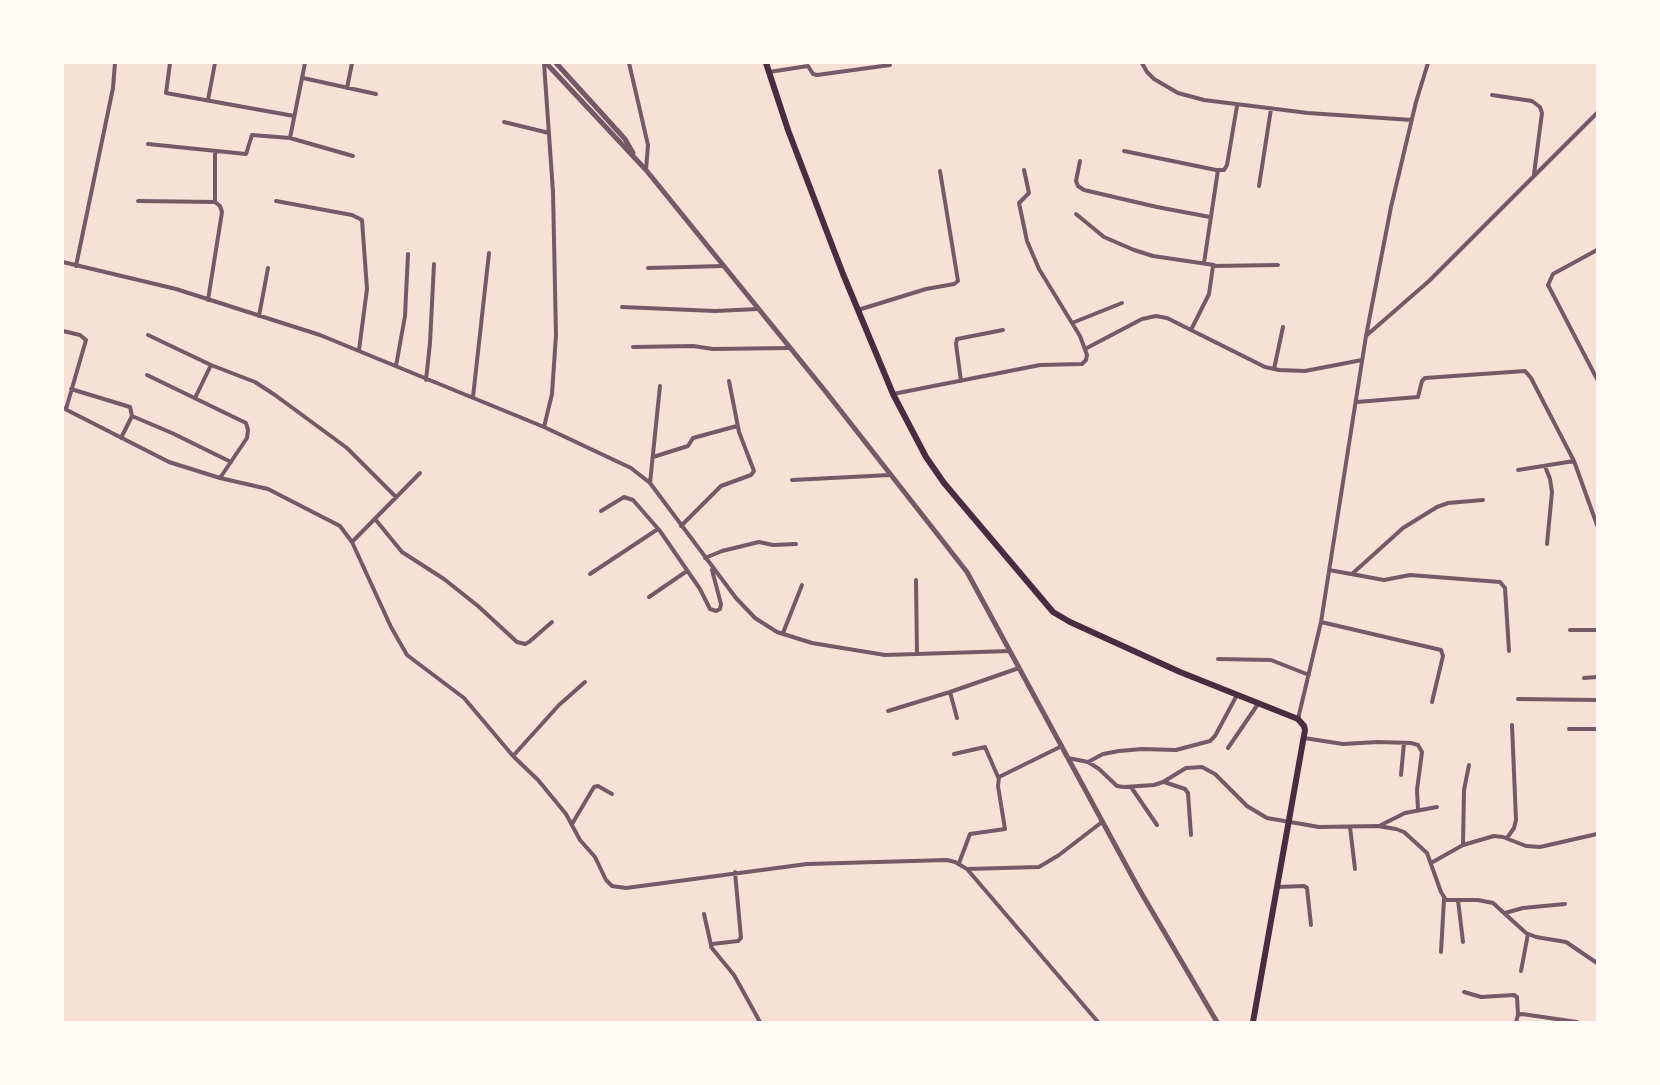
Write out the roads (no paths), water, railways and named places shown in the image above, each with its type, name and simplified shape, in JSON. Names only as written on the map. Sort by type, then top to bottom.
[{"type":"main road","points":[[766,63],[788,130],[858,310],[893,394],[934,470],[1053,612],[1132,651],[1298,719],[1304,726],[1253,1022]]},
{"type":"street","points":[[76,266],[113,88],[115,63]]},
{"type":"street","points":[[170,63],[166,93],[294,116]]},
{"type":"street","points":[[208,100],[215,63]]},
{"type":"street","points":[[290,138],[306,63]]},
{"type":"street","points":[[347,88],[352,63]]},
{"type":"street","points":[[544,427],[552,394],[556,335],[556,254],[545,63]]},
{"type":"street","points":[[545,63],[633,154]]},
{"type":"street","points":[[556,63],[625,138],[633,154],[759,309],[966,572],[1020,668],[1101,822],[1217,1022]]},
{"type":"street","points":[[629,63],[648,145],[646,170]]},
{"type":"street","points":[[1142,63],[1144,69],[1154,79],[1178,93],[1204,100],[1352,117],[1412,120]]},
{"type":"street","points":[[1298,719],[1321,622],[1366,336],[1391,207],[1428,63]]},
{"type":"street","points":[[770,72],[808,66],[813,74],[817,75],[890,65]]},
{"type":"street","points":[[303,78],[376,94]]},
{"type":"street","points":[[1492,95],[1532,101],[1540,106],[1542,113],[1534,176]]},
{"type":"street","points":[[1124,151],[1224,170],[1227,165],[1237,105]]},
{"type":"street","points":[[1259,186],[1271,109]]},
{"type":"street","points":[[1366,336],[1429,281],[1597,113]]},
{"type":"street","points":[[504,122],[549,133]]},
{"type":"street","points":[[148,144],[246,154],[252,135],[290,138],[353,156]]},
{"type":"street","points":[[215,151],[215,202]]},
{"type":"street","points":[[1080,161],[1076,181],[1078,186],[1084,190],[1210,217]]},
{"type":"street","points":[[893,394],[1040,365],[1082,364],[1087,358],[1072,323],[1039,269],[1027,241],[1019,203],[1029,191],[1024,170]]},
{"type":"street","points":[[1204,263],[1218,170]]},
{"type":"street","points":[[858,310],[958,281],[940,171]]},
{"type":"street","points":[[138,201],[215,202],[220,206],[222,212],[208,300]]},
{"type":"street","points":[[276,201],[352,215],[362,220],[367,289],[359,350]]},
{"type":"street","points":[[1076,214],[1090,227],[1115,243],[1153,255],[1214,265],[1278,266]]},
{"type":"street","points":[[1597,250],[1553,274],[1548,285],[1597,379]]},
{"type":"street","points":[[473,397],[489,253]]},
{"type":"street","points":[[396,366],[405,316],[408,254]]},
{"type":"street","points":[[63,262],[140,279],[359,350],[426,380],[544,427],[632,468],[650,483],[736,598],[755,618],[783,633],[812,643],[885,655],[1010,651]]},
{"type":"street","points":[[426,380],[434,264]]},
{"type":"street","points":[[1191,330],[1209,294],[1211,268],[1214,265]]},
{"type":"street","points":[[648,268],[724,266]]},
{"type":"street","points":[[259,316],[268,268]]},
{"type":"street","points":[[1072,323],[1122,303]]},
{"type":"street","points":[[622,307],[715,311],[759,309]]},
{"type":"street","points":[[1085,350],[1149,317],[1167,318],[1238,356],[1274,369],[1305,371],[1362,360]]},
{"type":"street","points":[[1274,369],[1283,327]]},
{"type":"street","points":[[961,381],[957,339],[1003,330]]},
{"type":"street","points":[[63,331],[80,335],[86,340],[64,408],[169,462],[220,478],[268,489],[333,521],[346,532],[391,627],[407,655],[464,698],[513,756],[538,780],[573,824],[583,844],[595,857],[606,880],[616,888],[807,864],[947,860],[958,863],[967,869],[1098,1022]]},
{"type":"street","points":[[148,335],[211,365],[255,382],[275,394],[347,448],[396,497]]},
{"type":"street","points":[[633,347],[790,348]]},
{"type":"street","points":[[195,398],[211,365]]},
{"type":"street","points":[[1357,402],[1417,398],[1422,380],[1425,378],[1525,371],[1531,378],[1574,461],[1597,525]]},
{"type":"street","points":[[147,375],[244,421],[248,426],[247,438],[220,478]]},
{"type":"street","points":[[681,526],[722,486],[753,473],[753,466],[738,426],[729,381]]},
{"type":"street","points":[[650,483],[660,386]]},
{"type":"street","points":[[71,388],[128,406],[132,416],[121,438]]},
{"type":"street","points":[[132,416],[231,462]]},
{"type":"street","points":[[653,457],[688,446],[693,438],[738,426]]},
{"type":"street","points":[[1518,470],[1574,461]]},
{"type":"street","points":[[1545,466],[1552,492],[1547,544]]},
{"type":"street","points":[[352,542],[420,473]]},
{"type":"street","points":[[792,480],[891,475]]},
{"type":"street","points":[[601,511],[624,497],[629,497],[658,529],[710,609],[716,611],[720,609],[721,604],[711,566]]},
{"type":"street","points":[[1352,574],[1403,528],[1437,507],[1448,503],[1483,500]]},
{"type":"street","points":[[375,519],[402,552],[444,579],[517,642],[525,644],[529,642],[552,622]]},
{"type":"street","points":[[590,574],[658,529]]},
{"type":"street","points":[[705,558],[722,551],[759,542],[776,545],[796,544]]},
{"type":"street","points":[[1329,570],[1384,580],[1410,575],[1500,582],[1505,588],[1509,651]]},
{"type":"street","points":[[649,597],[687,571]]},
{"type":"street","points":[[916,580],[917,654]]},
{"type":"street","points":[[783,633],[802,585]]},
{"type":"street","points":[[1321,622],[1441,650],[1443,656],[1432,702]]},
{"type":"street","points":[[1570,630],[1597,630]]},
{"type":"street","points":[[1218,659],[1271,660],[1309,675]]},
{"type":"street","points":[[888,711],[1020,668]]},
{"type":"street","points":[[1584,678],[1597,677]]},
{"type":"street","points":[[513,756],[559,705],[585,682]]},
{"type":"street","points":[[950,692],[957,718]]},
{"type":"street","points":[[1088,762],[1103,754],[1119,751],[1176,750],[1210,741],[1237,695]]},
{"type":"street","points":[[1518,699],[1597,700]]},
{"type":"street","points":[[1228,748],[1258,704]]},
{"type":"street","points":[[1507,838],[1516,820],[1512,725]]},
{"type":"street","points":[[1569,729],[1597,729]]},
{"type":"street","points":[[1303,738],[1343,744],[1404,743],[1418,746],[1422,752],[1417,790],[1418,810]]},
{"type":"street","points":[[1401,775],[1404,743]]},
{"type":"street","points":[[999,777],[1062,746]]},
{"type":"street","points":[[954,754],[985,747],[999,777],[998,786],[1005,829],[970,834],[958,863]]},
{"type":"street","points":[[1068,758],[1088,762],[1117,786],[1131,787],[1163,782],[1186,768],[1202,767],[1215,774],[1256,812],[1267,818],[1319,827],[1386,826],[1404,832],[1424,850],[1444,898],[1441,952]]},
{"type":"street","points":[[1462,845],[1464,790],[1469,765]]},
{"type":"street","points":[[1163,782],[1185,789],[1188,793],[1191,835]]},
{"type":"street","points":[[573,824],[594,787],[598,786],[612,794]]},
{"type":"street","points":[[1131,787],[1157,825]]},
{"type":"street","points":[[1378,826],[1405,813],[1437,807]]},
{"type":"street","points":[[967,869],[1039,867],[1059,855],[1101,822]]},
{"type":"street","points":[[1350,827],[1355,869]]},
{"type":"street","points":[[1431,863],[1462,845],[1494,836],[1507,838],[1526,846],[1540,847],[1597,834]]},
{"type":"street","points":[[711,945],[738,941],[741,938],[735,872]]},
{"type":"street","points":[[1276,887],[1304,886],[1307,888],[1311,925]]},
{"type":"street","points":[[1444,898],[1488,901],[1498,906],[1528,934],[1566,942],[1597,963]]},
{"type":"street","points":[[1458,900],[1463,942]]},
{"type":"street","points":[[1505,914],[1523,908],[1564,904]]},
{"type":"street","points":[[704,914],[712,949],[734,975],[760,1022]]},
{"type":"street","points":[[1521,971],[1528,934]]},
{"type":"street","points":[[1464,992],[1481,997],[1514,995],[1517,997],[1516,1022]]},
{"type":"street","points":[[1518,1015],[1577,1022]]}]
